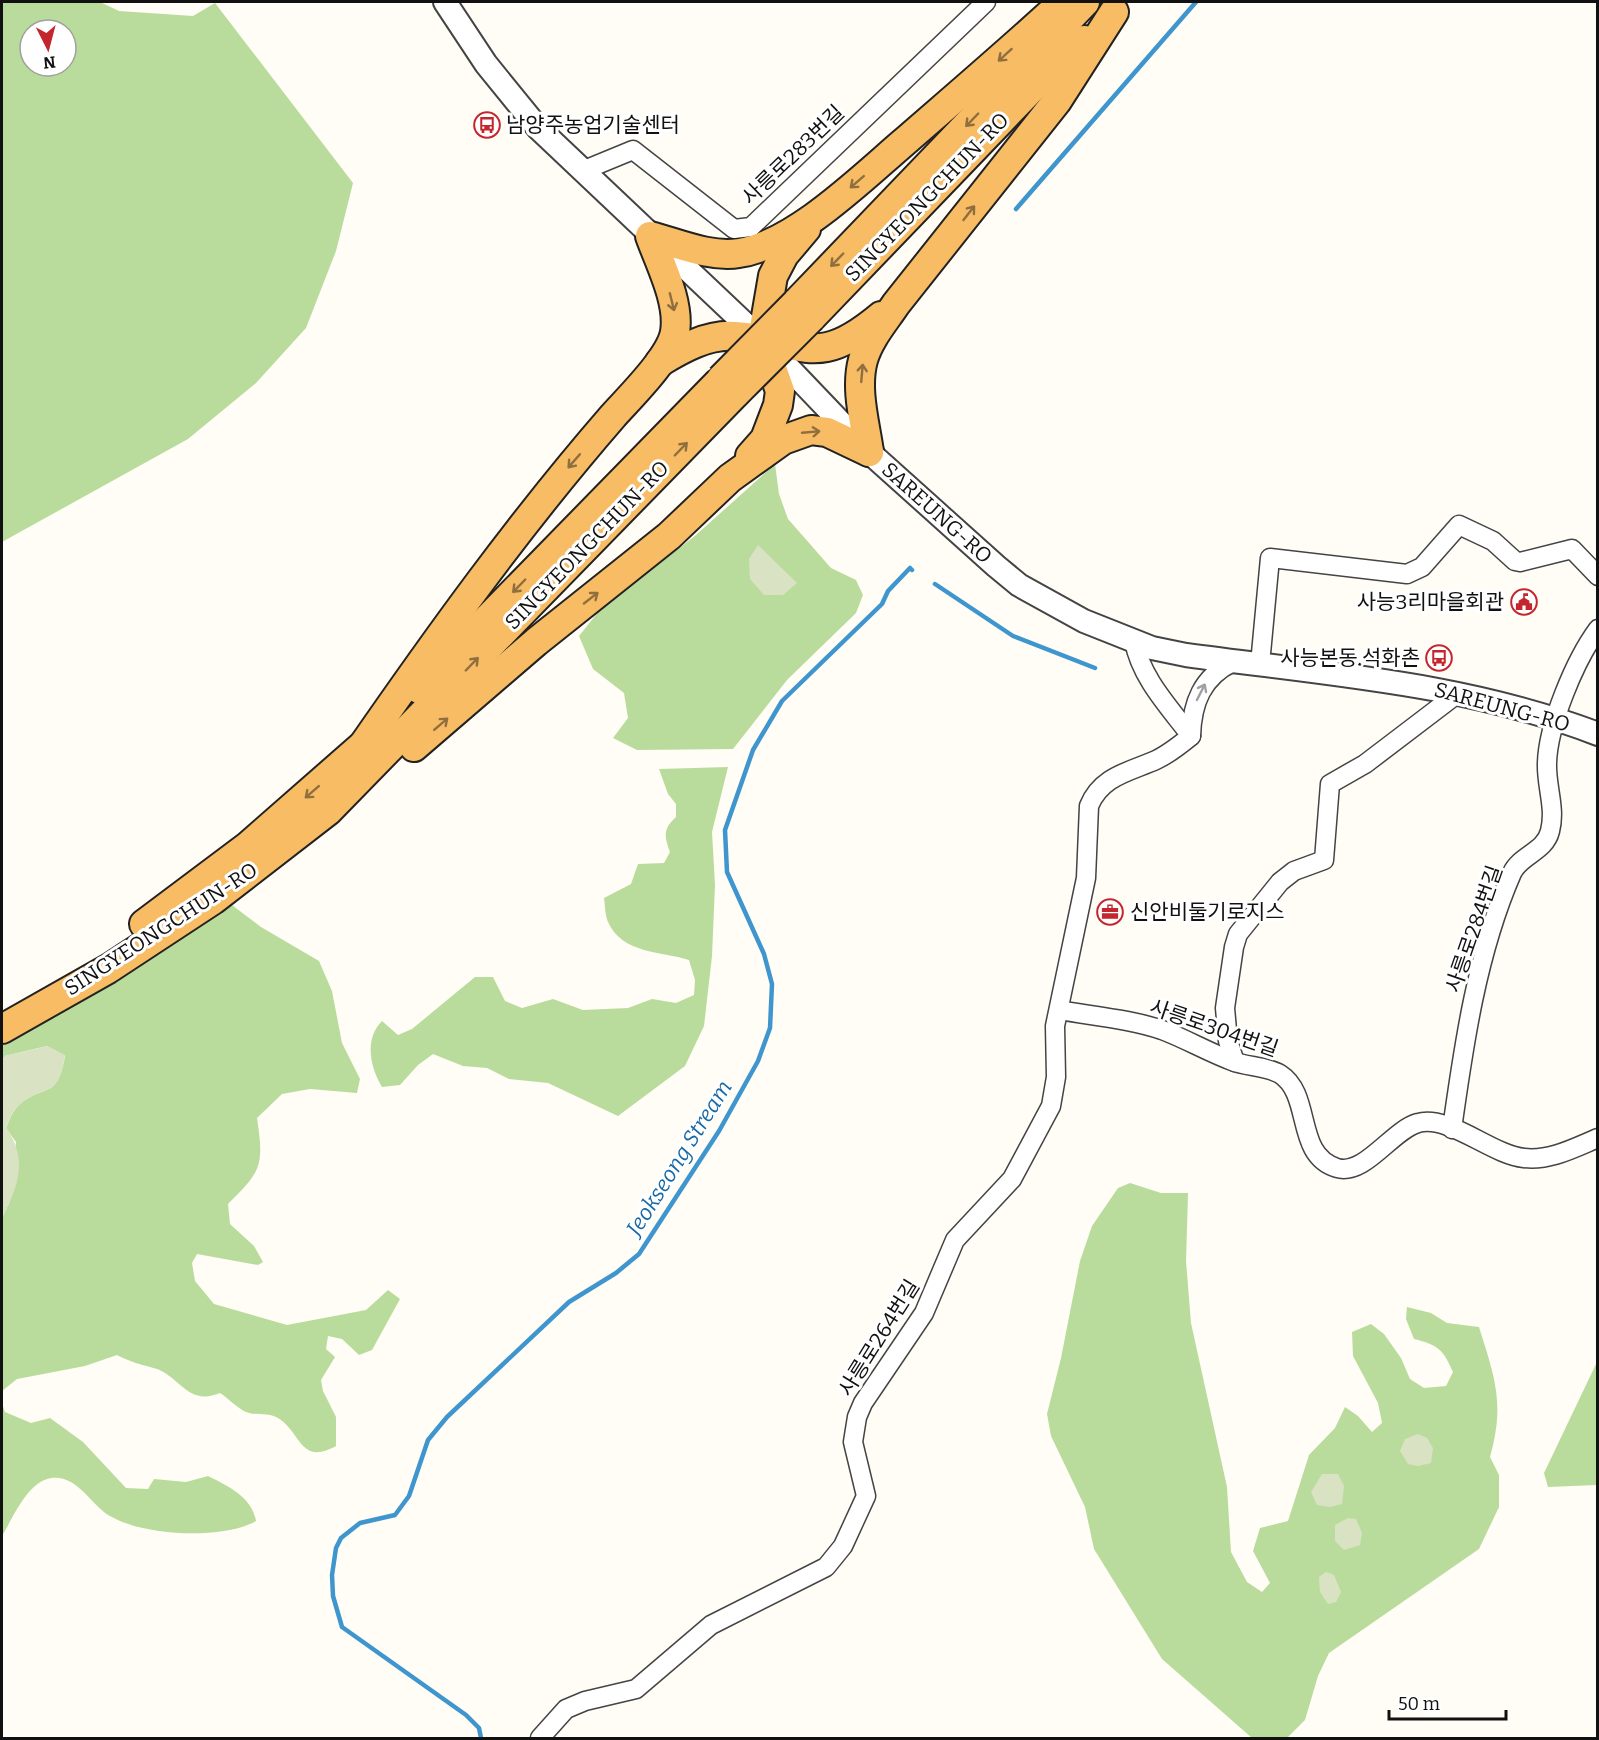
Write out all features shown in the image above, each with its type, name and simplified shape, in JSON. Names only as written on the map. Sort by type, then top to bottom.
[{"type":"highway","points":[[328,811],[415,746],[536,642],[669,536],[730,478],[765,439],[778,405],[780,390],[762,340],[773,276],[784,255],[818,216],[993,66],[1063,2]]},
{"type":"highway","name":"SINGYEONGCHUN-RO","points":[[804,310],[1085,2]]},
{"type":"highway","points":[[869,452],[862,400],[863,360],[872,339],[896,304],[1057,101],[1119,7]]},
{"type":"highway","name":"SINGYEONGCHUN-RO","points":[[2,1007],[142,925],[248,846],[357,754],[804,310],[1032,88],[1119,7]]},
{"type":"highway","points":[[650,236],[711,252],[737,254],[758,249],[818,216]]},
{"type":"highway","points":[[357,754],[453,615],[547,494],[660,362],[675,333],[674,309],[650,236]]},
{"type":"highway","points":[[660,362],[680,350],[707,339],[732,335],[810,350],[829,348],[850,339],[896,304]]},
{"type":"highway","name":"SINGYEONGCHUN-RO","points":[[2,1029],[108,969],[213,900],[328,811],[728,386]]},
{"type":"highway","points":[[730,478],[783,440],[811,430],[827,432],[869,452]]},
{"type":"street","name":"SAREUNG-RO","points":[[445,2],[461,29],[512,97],[582,171],[762,340],[869,452],[1019,585],[1084,621],[1134,641],[1186,655],[1396,681],[1456,694],[1598,734]]},
{"type":"street","name":"사릉로283번길","points":[[582,171],[633,150],[734,229],[750,227],[986,2]]},
{"type":"street","points":[[1260,664],[1270,558],[1407,574],[1422,567],[1459,525],[1493,541],[1515,561],[1520,562],[1572,549],[1598,576]]},
{"type":"street","points":[[1554,720],[1588,641],[1598,629]]},
{"type":"street","points":[[1134,641],[1145,673],[1191,736]]},
{"type":"street","points":[[1191,736],[1194,706],[1201,690],[1217,669],[1233,662]]},
{"type":"street","points":[[1235,1062],[1228,1041],[1225,1008],[1238,934],[1280,882],[1294,871],[1324,860],[1330,783],[1365,764],[1456,694]]},
{"type":"street","name":"사릉로284번길","points":[[1452,1129],[1466,1027],[1494,928],[1516,866],[1537,851],[1550,832],[1552,818],[1547,764],[1554,720]]},
{"type":"street","name":"사릉로264번길","points":[[540,1738],[566,1709],[585,1701],[636,1689],[648,1681],[696,1635],[734,1612],[818,1572],[826,1567],[843,1546],[866,1496],[853,1442],[857,1417],[863,1403],[924,1313],[955,1240],[1012,1179],[1034,1142],[1056,1092],[1055,1026],[1083,903],[1089,806],[1094,794],[1113,778],[1158,760],[1191,736]]},
{"type":"street","name":"사릉로304번길","points":[[1059,1010],[1160,1029],[1235,1062],[1281,1075],[1289,1083],[1317,1154],[1337,1168],[1348,1169],[1359,1165],[1406,1128],[1418,1123],[1436,1123],[1510,1155],[1524,1158],[1558,1154],[1598,1138]]},
{"type":"green space","points":[[2,2],[100,2],[119,11],[193,16],[215,3],[353,183],[336,251],[306,328],[256,383],[188,439],[2,542]]},
{"type":"green space","points":[[775,464],[779,494],[788,519],[831,568],[856,580],[863,595],[856,613],[787,680],[733,749],[637,750],[613,738],[628,718],[624,693],[593,669],[579,636],[599,611],[696,535]]},
{"type":"green space","points":[[758,545],[797,583],[783,595],[764,595],[750,579],[749,559]]},
{"type":"green space","points":[[728,767],[712,832],[715,885],[712,956],[704,1026],[685,1066],[618,1116],[548,1083],[509,1079],[487,1068],[463,1066],[433,1054],[418,1065],[400,1085],[382,1087],[374,1071],[371,1053],[376,1028],[382,1021],[398,1035],[412,1029],[475,977],[493,977],[505,1001],[522,1008],[553,999],[583,1010],[628,1008],[652,999],[676,1003],[694,995],[695,980],[689,960],[643,950],[623,940],[608,922],[604,898],[631,884],[638,864],[664,863],[670,852],[666,833],[676,817],[676,804],[668,794],[659,769]]},
{"type":"green space","points":[[232,905],[261,927],[319,961],[332,991],[342,1043],[360,1079],[357,1093],[310,1089],[282,1094],[257,1118],[260,1147],[258,1166],[248,1183],[228,1204],[230,1224],[254,1246],[263,1262],[258,1265],[197,1254],[192,1263],[195,1281],[214,1304],[287,1325],[366,1310],[388,1290],[400,1299],[372,1350],[359,1355],[342,1339],[328,1336],[326,1349],[335,1357],[321,1380],[323,1391],[336,1417],[336,1446],[324,1451],[308,1450],[278,1418],[246,1412],[220,1393],[200,1396],[192,1393],[165,1373],[117,1355],[85,1366],[17,1379],[2,1391],[2,1218],[10,1201],[16,1142],[6,1128],[17,1107],[34,1095],[47,1090],[58,1080],[65,1056],[47,1046],[5,1056],[2,1061],[2,1042],[119,976]]},
{"type":"green space","points":[[47,1046],[65,1055],[62,1070],[53,1086],[34,1095],[15,1109],[6,1127],[17,1150],[19,1172],[13,1194],[2,1218],[2,1061],[5,1056]]},
{"type":"green space","points":[[1130,1183],[1161,1193],[1188,1193],[1186,1261],[1191,1323],[1227,1487],[1231,1552],[1247,1582],[1262,1592],[1270,1583],[1253,1551],[1260,1528],[1288,1521],[1309,1455],[1335,1428],[1345,1407],[1358,1416],[1372,1432],[1382,1423],[1378,1403],[1353,1356],[1352,1332],[1371,1324],[1384,1334],[1401,1358],[1410,1379],[1424,1388],[1446,1386],[1453,1372],[1439,1349],[1429,1343],[1414,1339],[1406,1319],[1407,1307],[1431,1313],[1447,1323],[1479,1327],[1490,1361],[1496,1391],[1497,1422],[1490,1457],[1499,1475],[1499,1507],[1479,1549],[1329,1653],[1318,1676],[1305,1720],[1287,1738],[1252,1738],[1162,1659],[1094,1549],[1085,1507],[1051,1436],[1047,1414],[1061,1358],[1080,1261],[1092,1226],[1118,1188]]},
{"type":"green space","points":[[1597,1362],[1597,1485],[1548,1487],[1544,1473]]},
{"type":"green space","points":[[2,1403],[5,1412],[31,1423],[50,1418],[83,1442],[126,1488],[148,1489],[154,1479],[186,1482],[208,1476],[238,1493],[250,1505],[256,1521],[242,1527],[204,1533],[142,1528],[110,1516],[69,1481],[51,1478],[42,1481],[28,1493],[2,1536]]},
{"type":"green space","points":[[1418,1434],[1427,1438],[1433,1448],[1431,1463],[1418,1466],[1408,1464],[1400,1451],[1405,1439]]},
{"type":"green space","points":[[1322,1474],[1338,1474],[1344,1486],[1342,1504],[1330,1507],[1317,1505],[1311,1492]]},
{"type":"green space","points":[[1348,1518],[1356,1519],[1362,1533],[1360,1545],[1344,1550],[1335,1541],[1335,1525]]},
{"type":"green space","points":[[1326,1572],[1334,1575],[1341,1592],[1336,1602],[1328,1604],[1320,1592],[1319,1577]]},
{"type":"waterway","points":[[1016,209],[1196,2]]},
{"type":"waterway","name":"Jeokseong Stream","points":[[481,1738],[479,1728],[466,1715],[342,1627],[333,1596],[332,1575],[336,1548],[341,1538],[360,1523],[395,1515],[409,1496],[428,1440],[447,1417],[569,1302],[616,1273],[639,1254],[719,1131],[758,1061],[770,1028],[772,984],[764,954],[727,872],[725,830],[753,750],[782,701],[882,604],[888,591],[910,568],[912,570]]},
{"type":"waterway","name":"Jeokseong Stream","points":[[935,584],[1013,636],[1095,668]]},
{"type":"place","name":"남양주농업기술센터","points":[[487,125]]},
{"type":"place","name":"사능3리마을회관","points":[[1524,602]]},
{"type":"place","name":"사능본동.석화촌","points":[[1439,658]]},
{"type":"place","name":"신안비둘기로지스","points":[[1110,912]]}]
